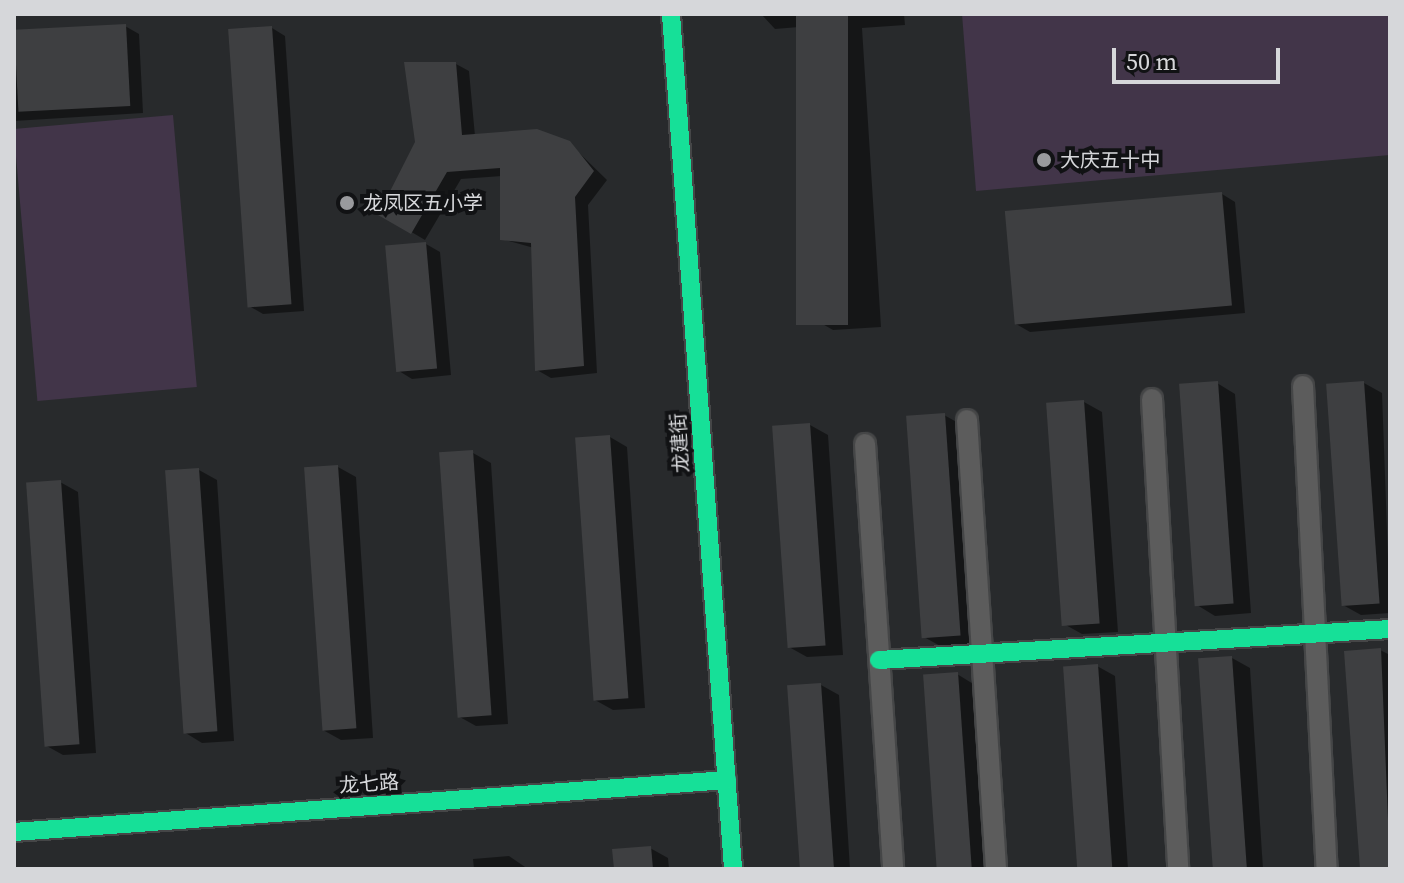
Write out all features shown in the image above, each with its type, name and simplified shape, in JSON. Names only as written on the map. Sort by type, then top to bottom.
[{"type":"street","name":"龙建街","points":[[671,14],[733,869]]},
{"type":"street","points":[[1303,386],[1319,634],[1327,869]]},
{"type":"street","points":[[1152,399],[1178,869]]},
{"type":"street","points":[[967,420],[996,869]]},
{"type":"street","points":[[865,444],[893,869]]},
{"type":"street","points":[[879,660],[1390,629]]},
{"type":"street","name":"龙七路","points":[[14,832],[727,780]]},
{"type":"shaded area","points":[[962,14],[1390,14],[1390,155],[976,191]]},
{"type":"shaded area","points":[[173,115],[197,387],[37,401],[14,129]]},
{"type":"building","points":[[796,14],[848,14],[848,325],[796,325]]},
{"type":"building","points":[[126,24],[130,106],[18,112],[14,30]]},
{"type":"building","points":[[272,26],[291,304],[248,307],[228,29]]},
{"type":"building","points":[[404,62],[456,62],[462,135],[537,129],[570,141],[594,171],[575,197],[584,366],[535,371],[531,243],[500,240],[500,168],[447,172],[411,234],[378,215],[415,142]]},
{"type":"building","points":[[1222,192],[1232,306],[1015,325],[1005,211]]},
{"type":"building","points":[[426,242],[437,369],[396,372],[385,246]]},
{"type":"building","points":[[1218,381],[1234,603],[1195,606],[1179,384]]},
{"type":"building","points":[[1364,381],[1380,603],[1342,606],[1326,384]]},
{"type":"building","points":[[1084,400],[1100,623],[1062,626],[1046,403]]},
{"type":"building","points":[[945,413],[961,635],[922,638],[906,416]]},
{"type":"building","points":[[810,423],[826,645],[788,648],[772,426]]},
{"type":"building","points":[[610,435],[628,698],[594,701],[575,437]]},
{"type":"building","points":[[473,450],[492,715],[458,718],[439,452]]},
{"type":"building","points":[[338,465],[356,728],[322,731],[304,467]]},
{"type":"building","points":[[199,468],[217,731],[183,734],[165,470]]},
{"type":"building","points":[[61,480],[79,744],[45,747],[26,482]]},
{"type":"building","points":[[1381,648],[1390,869],[1360,869],[1344,651]]},
{"type":"building","points":[[1232,656],[1247,868],[1213,869],[1198,658]]},
{"type":"building","points":[[1098,664],[1112,869],[1077,869],[1063,666]]},
{"type":"building","points":[[958,672],[972,869],[937,869],[923,674]]},
{"type":"building","points":[[821,683],[834,869],[800,869],[787,685]]},
{"type":"building","points":[[651,846],[653,869],[614,869],[612,849]]},
{"type":"traffic: fast","points":[[671,14],[733,869]]},
{"type":"traffic: fast","points":[[879,660],[1390,629]]},
{"type":"traffic: fast","points":[[14,832],[727,780]]},
{"type":"place","name":"大庆五十中","points":[[1044,160]]},
{"type":"place","name":"龙凤区五小学","points":[[347,203]]}]
